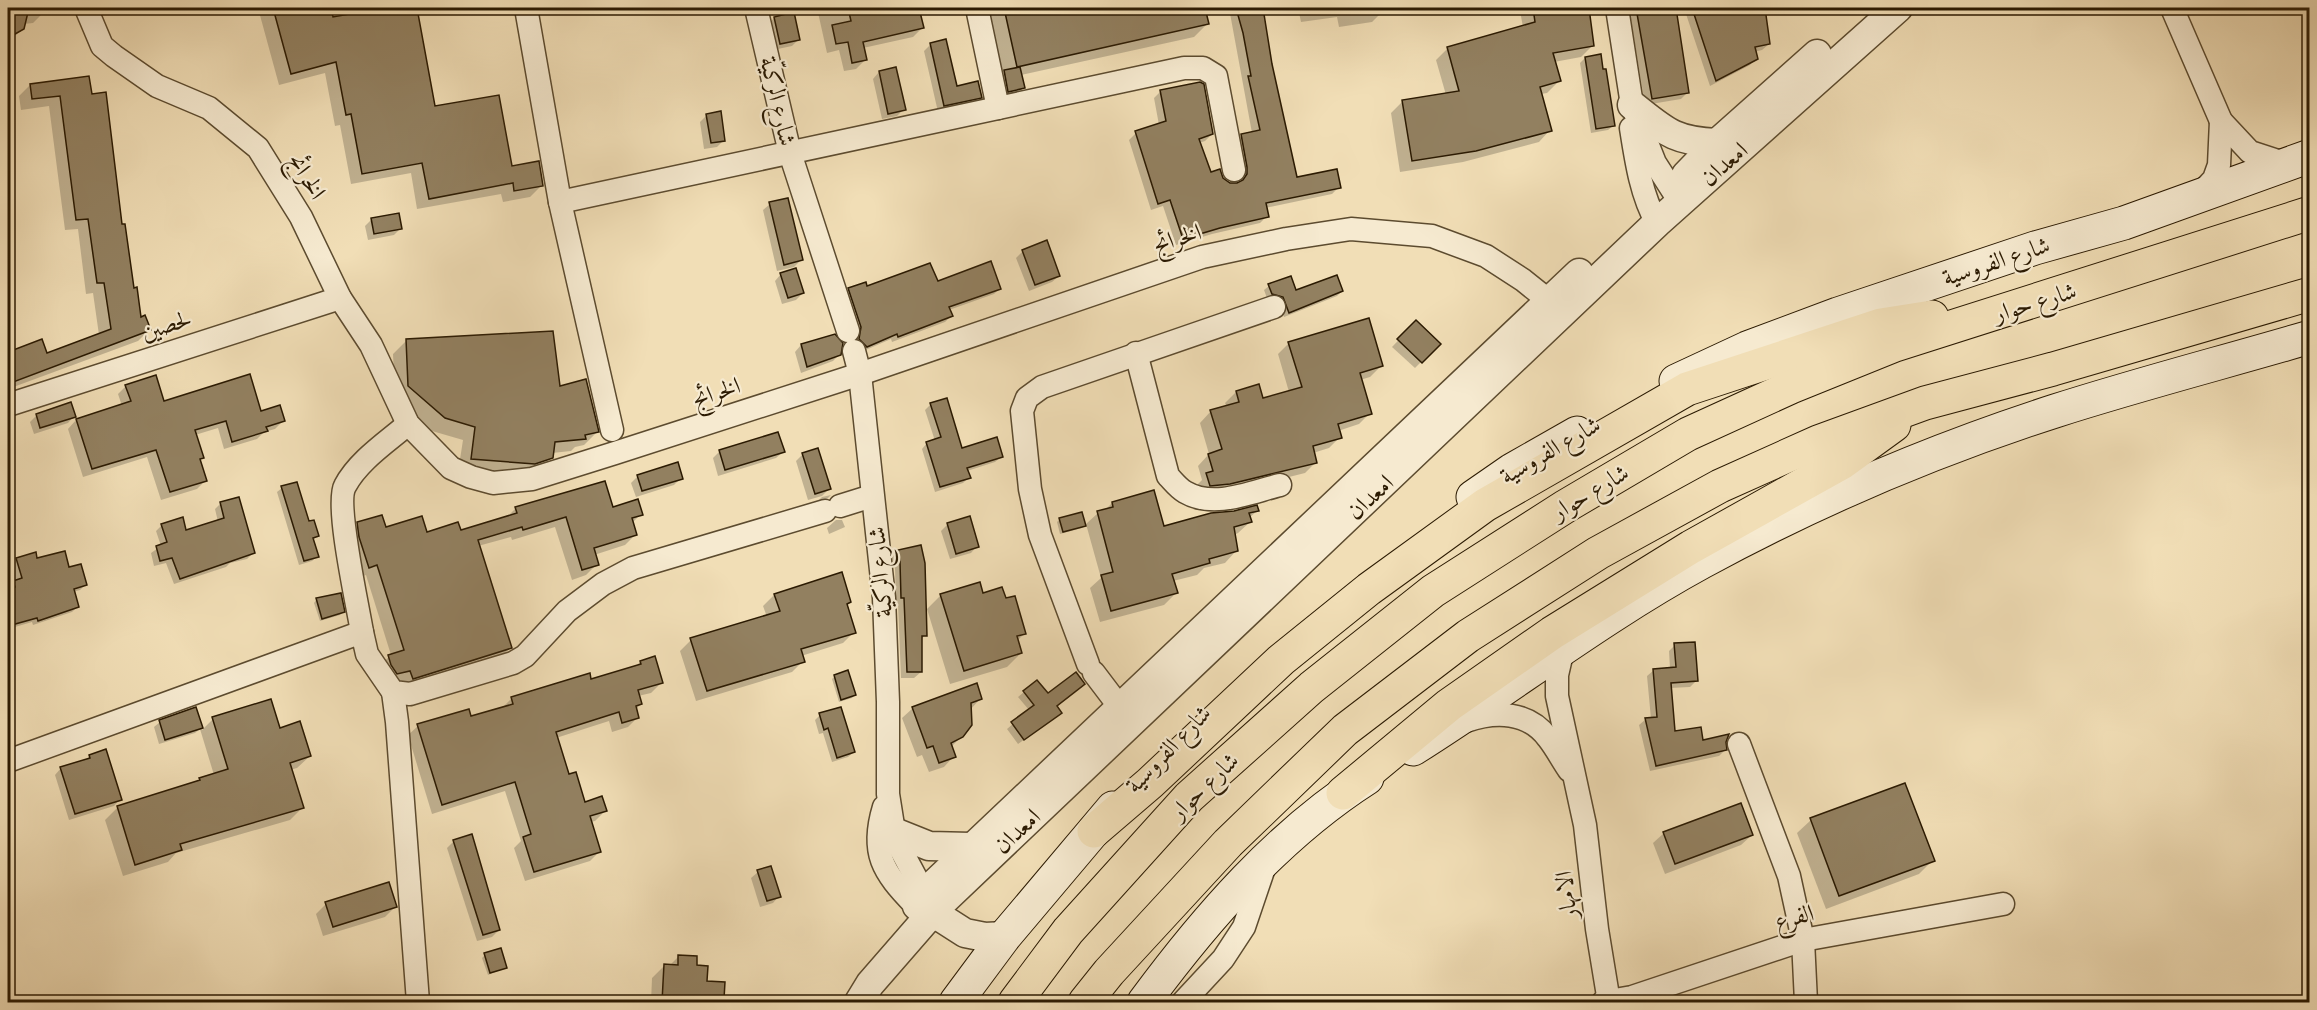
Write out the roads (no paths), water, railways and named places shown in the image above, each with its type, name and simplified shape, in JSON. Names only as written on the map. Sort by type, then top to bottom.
[{"type":"highway","name":"شارع حوار","points":[[1015,1002],[1068,931],[1189,797],[1312,687],[1433,591],[1566,506],[1688,434],[1791,387],[1895,345],[2043,300],[2310,213]]},
{"type":"highway","points":[[1086,1002],[1109,972],[1228,843],[1345,730],[1468,636],[1598,553],[1720,486],[1818,442],[1925,403],[2053,369],[2310,294]]},
{"type":"highway","points":[[1094,831],[1159,775],[1281,660],[1369,589],[1485,505],[1687,389],[1881,325],[2043,300]]},
{"type":"highway","points":[[1343,793],[1449,705],[1552,633],[1690,547],[1843,462],[1925,403]]},
{"type":"main road","name":"شارع الفروسية","points":[[956,1002],[1005,936],[1142,773],[1196,718],[1282,639],[1355,582],[1512,470],[1617,411],[1685,376],[1747,348],[1934,281],[2124,222],[2298,160]]},
{"type":"main road","points":[[1144,1002],[1179,955],[1242,882],[1343,793],[1445,729],[1640,597],[1704,561],[1801,512],[1930,455],[2055,411],[2310,337]]},
{"type":"street","name":"الخرائج","points":[[86,8],[102,46],[114,56],[157,86],[209,108],[258,148],[301,217],[340,297],[371,345],[408,424],[451,468],[493,483],[532,479],[860,374],[1202,257],[1286,239],[1351,229],[1432,236],[1486,256],[1555,307]]},
{"type":"street","points":[[526,8],[560,202],[612,430]]},
{"type":"street","name":"شارع الركيّة","points":[[756,8],[790,153],[860,374],[884,598],[888,702],[888,794],[894,832],[929,907]]},
{"type":"street","points":[[977,8],[998,108]]},
{"type":"street","points":[[1617,8],[1632,105],[1633,142],[1654,217]]},
{"type":"street","name":"امعدان","points":[[1676,196],[1717,143],[1871,8]]},
{"type":"street","name":"امعدان","points":[[859,1002],[970,847],[1119,706],[1676,196],[1898,8]]},
{"type":"street","points":[[2172,8],[2221,121],[2250,152],[2298,160]]},
{"type":"street","points":[[560,202],[1184,68],[1203,68],[1216,76],[1234,170]]},
{"type":"street","points":[[1632,105],[1674,137],[1695,142],[1717,143]]},
{"type":"street","points":[[1632,105],[1655,163],[1676,196]]},
{"type":"street","points":[[2198,196],[2214,179],[2218,165],[2221,121]]},
{"type":"street","name":"لحصين","points":[[8,405],[340,297]]},
{"type":"street","points":[[1119,706],[1091,668],[1040,535],[1030,489],[1022,411],[1027,398],[1042,387],[1274,307]]},
{"type":"street","name":"امعدان","points":[[840,1002],[859,974],[1555,307]]},
{"type":"street","points":[[1136,353],[1168,476],[1177,485],[1185,492],[1218,500],[1280,484]]},
{"type":"street","points":[[408,424],[364,462],[344,487],[343,513],[367,654],[393,692],[418,1002]]},
{"type":"street","points":[[393,692],[410,694],[513,663],[525,656],[567,611],[603,584],[633,568],[872,496]]},
{"type":"street","points":[[8,761],[362,632]]},
{"type":"street","name":"الامهار","points":[[1563,650],[1557,675],[1557,696],[1585,825],[1607,1002]]},
{"type":"street","name":"الامهار","points":[[1445,729],[1487,716],[1508,715],[1526,719],[1548,737],[1576,781]]},
{"type":"street","points":[[1739,744],[1790,876],[1803,940],[1806,1002]]},
{"type":"street","name":"شارع الركيّة","points":[[888,794],[880,818],[879,851],[885,871],[965,933],[985,937],[1005,936]]},
{"type":"street","points":[[894,832],[929,846],[970,847]]},
{"type":"street","points":[[1183,1002],[1223,959],[1244,927],[1266,860]]},
{"type":"street","name":"الفرع","points":[[1607,1002],[1632,997],[1803,940],[2003,904]]},
{"type":"street","points":[[965,933],[976,973]]}]
